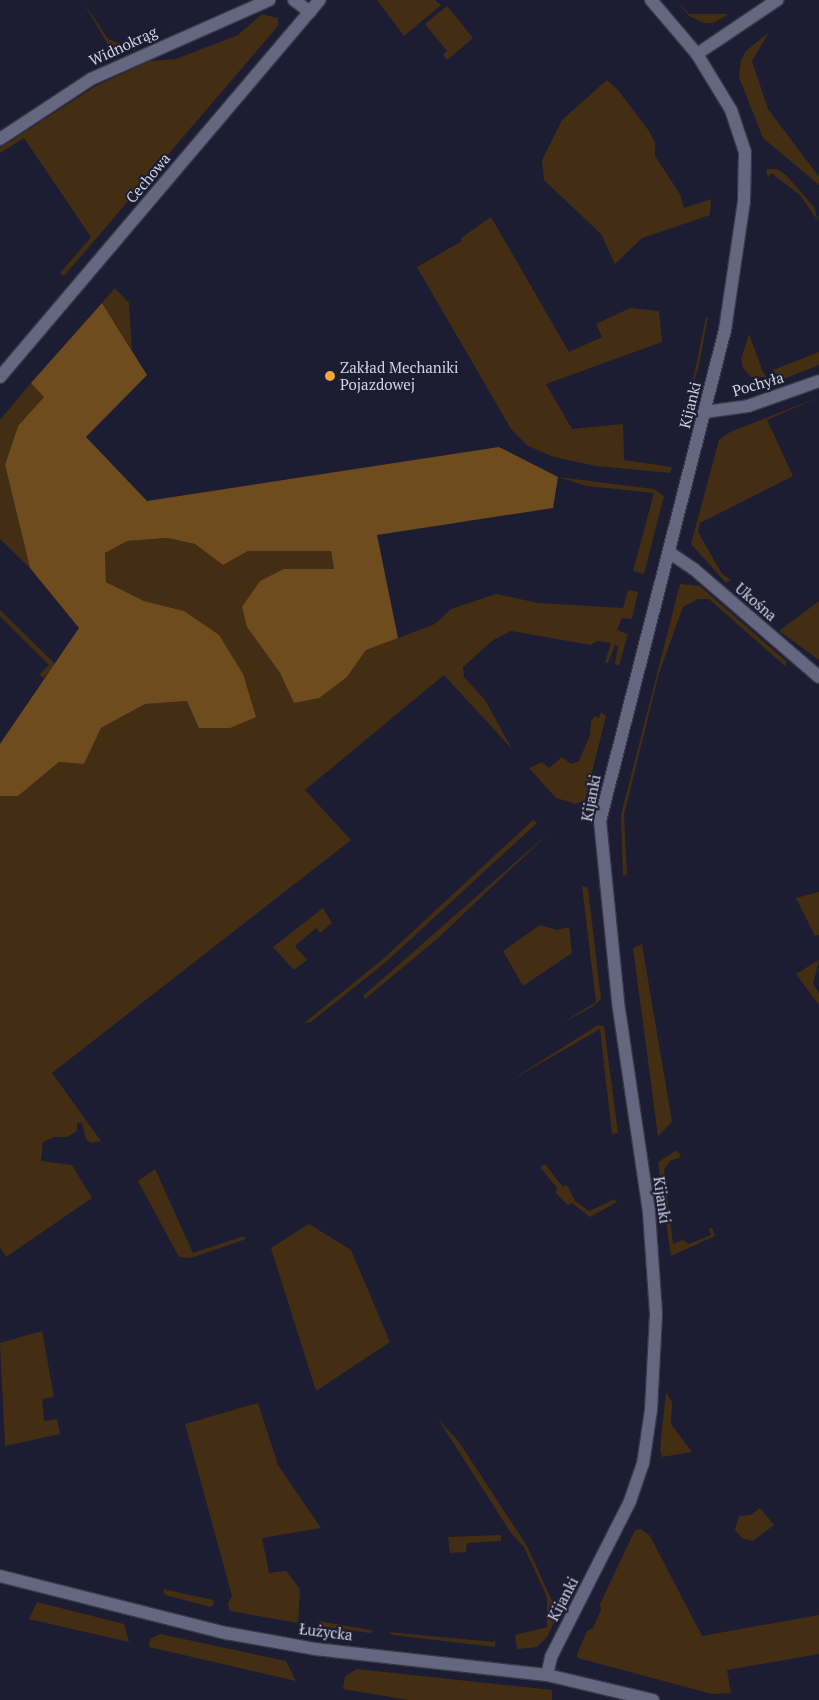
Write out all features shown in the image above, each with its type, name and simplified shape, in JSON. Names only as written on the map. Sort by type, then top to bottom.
[{"type":"street","name":"Widnokrąg","points":[[0,139],[91,79],[269,0]]},
{"type":"street","points":[[294,0],[310,12]]},
{"type":"street","name":"Cechowa","points":[[0,377],[320,0]]},
{"type":"street","name":"Kijanki","points":[[547,1675],[552,1657],[630,1501],[643,1464],[651,1410],[656,1313],[648,1212],[618,1001],[600,820],[670,553],[725,330],[744,201],[745,152],[731,110],[697,54],[651,0]]},
{"type":"street","points":[[697,54],[777,0]]},
{"type":"street","name":"Pochyła","points":[[705,412],[748,406],[819,381]]},
{"type":"street","name":"Ukośna","points":[[670,553],[695,570],[819,677]]},
{"type":"street","name":"Łużycka","points":[[0,1576],[226,1633],[315,1649],[547,1675],[618,1695],[653,1700]]},
{"type":"shaded area","points":[[82,0],[108,39],[132,48],[207,14],[124,52],[107,43]]},
{"type":"shaded area","points":[[377,0],[435,0],[441,5],[404,36]]},
{"type":"shaded area","points":[[676,0],[689,14],[729,14],[713,23],[704,23],[689,16]]},
{"type":"shaded area","points":[[447,6],[473,38],[447,60],[443,55],[447,51],[425,24]]},
{"type":"shaded area","points":[[262,14],[278,18],[278,26],[64,276],[60,273],[91,237],[24,138],[0,153],[0,148],[96,86],[150,61],[176,59],[238,35]]},
{"type":"shaded area","points":[[769,32],[752,61],[768,109],[819,177],[819,185],[763,138],[739,77],[741,60],[746,51]]},
{"type":"shaded area","points":[[607,80],[618,90],[649,131],[655,143],[655,156],[680,194],[684,208],[711,199],[710,215],[642,238],[615,264],[601,234],[544,180],[542,160],[562,120]]},
{"type":"shaded area","points":[[766,169],[777,169],[786,175],[814,207],[818,221],[800,195],[771,173],[768,178]]},
{"type":"shaded area","points":[[491,217],[569,352],[602,337],[596,324],[630,308],[659,311],[662,342],[546,384],[572,429],[623,424],[624,460],[672,467],[670,473],[596,466],[554,457],[528,446],[511,429],[417,267],[462,241],[461,238]]},
{"type":"shaded area","points":[[115,288],[129,303],[132,350],[102,303]]},
{"type":"shaded area","points":[[102,303],[147,375],[86,437],[147,501],[499,447],[558,477],[553,508],[377,535],[398,638],[366,650],[347,677],[319,698],[294,703],[280,673],[247,627],[242,607],[260,581],[284,569],[334,569],[331,551],[248,551],[223,565],[195,544],[167,538],[127,541],[105,553],[106,582],[144,601],[184,611],[219,635],[243,674],[256,717],[230,728],[199,728],[187,701],[145,704],[101,728],[84,764],[59,762],[18,796],[0,796],[0,744],[79,628],[30,568],[5,465],[18,426],[44,397],[31,383]]},
{"type":"shaded area","points":[[706,317],[708,317],[699,365],[689,399]]},
{"type":"shaded area","points":[[749,334],[763,372],[767,377],[751,377],[743,368],[741,359]]},
{"type":"shaded area","points":[[819,352],[819,365],[781,380],[773,370]]},
{"type":"shaded area","points":[[31,383],[45,396],[18,426],[5,465],[30,568],[0,539],[0,420]]},
{"type":"shaded area","points":[[819,397],[767,420],[793,476],[700,523],[698,532],[722,574],[731,580],[726,583],[691,544],[719,440],[730,432]]},
{"type":"shaded area","points":[[558,477],[654,489],[664,496],[644,574],[633,571],[654,493],[587,486]]},
{"type":"shaded area","points":[[167,538],[195,544],[223,565],[248,551],[331,551],[334,569],[284,570],[260,581],[247,627],[280,673],[294,703],[347,677],[366,650],[435,624],[451,609],[496,594],[538,603],[623,608],[628,590],[638,592],[632,619],[622,618],[617,630],[628,634],[619,666],[615,664],[618,646],[615,645],[608,663],[605,662],[611,643],[597,641],[591,645],[511,631],[493,640],[463,667],[464,677],[485,700],[512,749],[444,675],[305,790],[351,840],[52,1073],[101,1141],[91,1143],[86,1139],[82,1123],[77,1123],[77,1131],[67,1137],[54,1137],[43,1142],[41,1161],[72,1165],[92,1198],[6,1257],[0,1247],[0,796],[18,796],[59,762],[84,764],[101,728],[145,704],[187,701],[184,611],[144,601],[106,582],[105,553],[127,541]]},
{"type":"shaded area","points":[[680,584],[700,586],[787,662],[785,666],[709,599],[698,599],[683,607],[659,673],[624,815],[627,875],[623,876],[621,815]]},
{"type":"shaded area","points":[[819,601],[819,660],[779,631]]},
{"type":"shaded area","points":[[0,610],[55,664],[44,678],[39,675],[49,665],[0,616]]},
{"type":"shaded area","points":[[601,712],[606,716],[585,800],[576,804],[556,798],[529,768],[542,762],[549,768],[562,757],[571,764],[579,761],[590,735],[591,721],[595,716],[599,718]]},
{"type":"shaded area","points":[[533,820],[537,823],[386,962],[311,1022],[304,1023],[383,959]]},
{"type":"shaded area","points":[[552,830],[437,939],[365,999],[363,996]]},
{"type":"shaded area","points":[[582,886],[588,888],[601,999],[592,1007],[562,1023],[596,1002]]},
{"type":"shaded area","points":[[819,892],[819,935],[815,936],[796,898]]},
{"type":"shaded area","points":[[323,908],[332,923],[320,933],[316,928],[295,946],[307,960],[294,970],[273,947]]},
{"type":"shaded area","points":[[540,925],[557,930],[569,927],[572,953],[523,986],[503,951]]},
{"type":"shaded area","points":[[642,944],[672,1122],[658,1136],[633,948]]},
{"type":"shaded area","points":[[819,960],[813,984],[819,993],[819,1005],[796,974]]},
{"type":"shaded area","points":[[598,1025],[604,1026],[618,1133],[612,1134],[600,1029],[508,1082]]},
{"type":"shaded area","points":[[677,1150],[681,1157],[670,1161],[664,1170],[673,1244],[683,1240],[689,1244],[711,1235],[709,1228],[712,1228],[715,1236],[671,1256],[658,1162]]},
{"type":"shaded area","points":[[545,1164],[563,1187],[567,1185],[575,1201],[589,1211],[613,1200],[612,1198],[617,1202],[590,1217],[572,1203],[568,1205],[556,1193],[557,1188],[540,1167]]},
{"type":"shaded area","points":[[155,1169],[193,1253],[244,1236],[246,1239],[191,1258],[179,1257],[138,1181]]},
{"type":"shaded area","points":[[309,1224],[351,1250],[390,1342],[316,1391],[271,1248]]},
{"type":"shaded area","points":[[42,1331],[54,1397],[42,1399],[44,1421],[57,1419],[60,1434],[5,1446],[0,1343]]},
{"type":"shaded area","points":[[666,1392],[672,1402],[671,1424],[692,1452],[662,1457],[660,1449]]},
{"type":"shaded area","points":[[258,1403],[278,1465],[321,1528],[262,1538],[269,1573],[286,1571],[300,1589],[298,1623],[230,1611],[228,1604],[232,1596],[185,1424]]},
{"type":"shaded area","points":[[438,1419],[459,1442],[527,1546],[553,1603],[556,1618],[547,1637],[537,1647],[517,1649],[515,1635],[547,1627],[547,1597],[524,1547],[511,1533]]},
{"type":"shaded area","points":[[760,1508],[774,1525],[753,1541],[742,1538],[735,1530],[739,1516],[751,1515]]},
{"type":"shaded area","points":[[641,1529],[650,1536],[702,1636],[819,1615],[819,1654],[727,1670],[731,1693],[712,1694],[578,1658],[577,1654],[587,1631],[593,1628],[601,1610],[600,1604],[635,1530]]},
{"type":"shaded area","points":[[501,1535],[501,1541],[467,1543],[466,1552],[450,1553],[448,1537]]},
{"type":"shaded area","points":[[163,1589],[213,1600],[214,1604],[211,1607],[165,1595]]},
{"type":"shaded area","points":[[37,1602],[124,1624],[129,1642],[29,1619]]},
{"type":"shaded area","points":[[319,1621],[373,1630],[370,1633],[320,1626]]},
{"type":"shaded area","points":[[388,1632],[494,1642],[495,1636],[495,1647],[393,1635]]},
{"type":"shaded area","points":[[160,1634],[286,1661],[296,1681],[149,1647],[150,1639]]},
{"type":"shaded area","points":[[357,1669],[552,1690],[552,1700],[409,1700],[343,1689],[345,1676]]},
{"type":"place","name":"Zakład Mechaniki Pojazdowej","points":[[330,376]]}]
